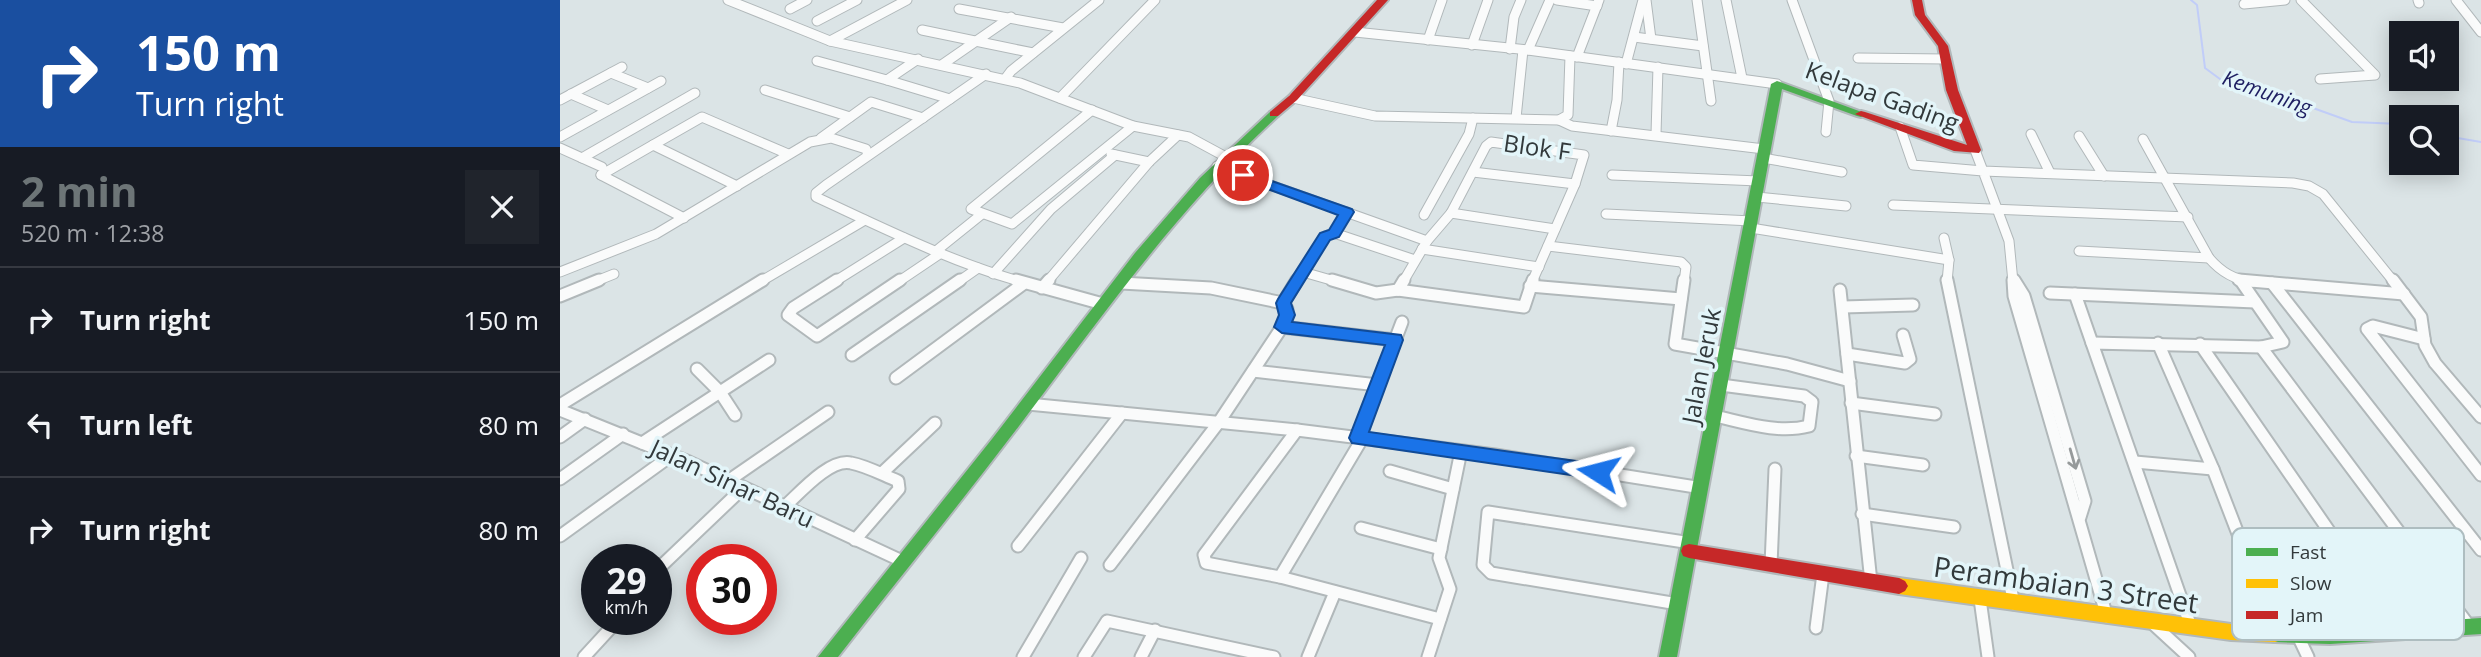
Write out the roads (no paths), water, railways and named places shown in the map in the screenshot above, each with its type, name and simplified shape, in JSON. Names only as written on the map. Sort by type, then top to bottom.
[{"type":"street","points":[[728,0],[830,41],[1005,79],[1133,125],[1189,137],[1221,161],[1424,245],[1539,267]]},
{"type":"street","points":[[790,9],[807,0]]},
{"type":"street","points":[[817,21],[857,0]]},
{"type":"street","points":[[830,41],[907,0]]},
{"type":"street","points":[[1005,79],[1011,71],[1097,0]]},
{"type":"street","points":[[1060,98],[1155,0]]},
{"type":"street","points":[[827,657],[1028,404],[1103,304],[1221,161],[1293,98],[1383,0]]},
{"type":"street","points":[[1427,40],[1442,0]]},
{"type":"street","points":[[1472,45],[1488,0]]},
{"type":"street","points":[[1510,49],[1514,17],[1521,0]]},
{"type":"street","points":[[1516,118],[1526,50],[1550,0]]},
{"type":"street","points":[[1557,0],[1598,3],[1574,56],[1568,115],[1559,120]]},
{"type":"street","points":[[1611,131],[1622,63],[1634,37],[1644,0]]},
{"type":"street","points":[[1644,0],[1651,39]]},
{"type":"street","points":[[1697,0],[1711,101]]},
{"type":"street","points":[[1726,0],[1742,78]]},
{"type":"street","points":[[1791,0],[1829,101],[1826,132]]},
{"type":"street","name":"Kelapa Gading","points":[[1777,84],[1958,148],[1975,150],[1952,90],[1943,46],[1920,15],[1917,0]]},
{"type":"street","points":[[2244,4],[2285,0]]},
{"type":"street","points":[[2301,0],[2375,75],[2320,79]]},
{"type":"street","points":[[2456,0],[2481,32]]},
{"type":"street","points":[[959,9],[1063,29]]},
{"type":"street","points":[[2466,13],[2481,16]]},
{"type":"street","points":[[943,64],[1011,18]]},
{"type":"street","points":[[922,30],[1034,53]]},
{"type":"street","points":[[1355,32],[1526,50],[1777,84]]},
{"type":"street","points":[[1634,37],[1703,46]]},
{"type":"street","points":[[1858,58],[1946,59]]},
{"type":"street","points":[[887,80],[918,59]]},
{"type":"street","points":[[817,61],[950,99]]},
{"type":"street","points":[[560,100],[622,67]]},
{"type":"street","points":[[1656,134],[1658,67]]},
{"type":"street","points":[[611,73],[648,88]]},
{"type":"street","points":[[986,74],[879,150],[868,155],[816,195],[904,238],[993,274],[1103,304]]},
{"type":"street","points":[[562,133],[661,81]]},
{"type":"street","name":"Jalan Jeruk","points":[[1668,657],[1777,84]]},
{"type":"street","points":[[765,90],[850,117]]},
{"type":"street","points":[[582,158],[695,93]]},
{"type":"street","points":[[571,94],[608,110]]},
{"type":"street","points":[[1293,98],[1375,116],[1559,120],[1572,126],[1656,134],[1842,172]]},
{"type":"street","points":[[560,271],[647,238],[684,218],[788,154],[821,138],[871,102],[923,118]]},
{"type":"street","points":[[1092,110],[971,208],[1012,225],[1133,125]]},
{"type":"street","points":[[684,218],[601,175],[702,117],[788,154]]},
{"type":"street","points":[[1424,215],[1469,134],[1473,118]]},
{"type":"street","points":[[1900,127],[1913,165],[1983,171],[2293,184],[2314,188],[2323,194],[2404,294],[2425,323],[2424,339],[2430,354],[2481,417]]},
{"type":"street","points":[[2031,134],[2050,173]]},
{"type":"street","points":[[1042,288],[1149,162],[1178,135]]},
{"type":"street","points":[[2079,136],[2104,176]]},
{"type":"street","points":[[821,138],[843,141],[866,149],[868,155]]},
{"type":"street","points":[[2143,139],[2218,271],[2241,281],[2404,294]]},
{"type":"street","name":"Blok F","points":[[1473,173],[1486,146],[1491,142],[1581,154],[1585,159],[1575,184]]},
{"type":"street","points":[[653,145],[737,186]]},
{"type":"street","points":[[560,148],[602,167]]},
{"type":"street","points":[[1975,150],[2008,241],[2014,296],[2051,400],[2072,501],[2080,517],[2107,617]]},
{"type":"street","points":[[1100,152],[1149,162]]},
{"type":"street","points":[[993,274],[1051,209],[1115,155]]},
{"type":"street","points":[[1303,272],[1376,293],[1398,290],[1524,307],[1530,286],[1575,184],[1473,173],[1451,213],[1424,245],[1398,290]]},
{"type":"street","points":[[1612,175],[1759,181]]},
{"type":"street","points":[[1757,197],[1846,206]]},
{"type":"street","points":[[1893,205],[1996,207],[2188,217]]},
{"type":"street","points":[[1334,233],[1347,212]]},
{"type":"street","points":[[1451,213],[1555,229]]},
{"type":"street","points":[[904,238],[793,308],[788,315],[817,336],[938,252],[982,214]]},
{"type":"street","points":[[1606,214],[1752,225],[1950,260]]},
{"type":"street","points":[[560,408],[717,307],[865,220]]},
{"type":"street","points":[[1283,303],[1327,234],[1334,233],[1415,260]]},
{"type":"street","points":[[1944,238],[1950,260],[1947,282],[2014,604]]},
{"type":"street","points":[[1548,246],[1681,262],[1686,267],[1675,344],[1802,367],[1850,381]]},
{"type":"street","points":[[2079,251],[2209,258]]},
{"type":"street","points":[[852,355],[978,268]]},
{"type":"street","points":[[560,296],[614,274]]},
{"type":"street","points":[[2092,343],[2262,346],[2283,342],[2241,281]]},
{"type":"street","points":[[1121,283],[1211,288],[1283,303]]},
{"type":"street","points":[[2272,283],[2464,528]]},
{"type":"street","points":[[895,378],[1023,284]]},
{"type":"street","points":[[1530,286],[1681,299]]},
{"type":"street","points":[[1840,290],[1871,582]]},
{"type":"street","points":[[2050,293],[2255,302]]},
{"type":"street","points":[[2075,294],[2191,627]]},
{"type":"street","points":[[1110,565],[1219,422],[1282,327],[1287,315],[1283,303]]},
{"type":"street","points":[[1843,307],[1913,306]]},
{"type":"street","points":[[1280,577],[1360,438],[1402,322]]},
{"type":"street","points":[[2424,339],[2373,326],[2367,329],[2481,475]]},
{"type":"street","points":[[1282,327],[1395,340]]},
{"type":"street","points":[[1847,354],[1905,363],[1910,359],[1903,335]]},
{"type":"street","points":[[2158,343],[2236,528]]},
{"type":"street","points":[[2200,344],[2328,528]]},
{"type":"street","points":[[2262,346],[2400,528]]},
{"type":"street","points":[[642,443],[769,360]]},
{"type":"street","points":[[697,369],[720,393],[735,415]]},
{"type":"street","points":[[1252,371],[1378,385]]},
{"type":"street","points":[[1715,416],[1793,430],[1809,426],[1811,421],[1812,402],[1804,396],[1721,385]]},
{"type":"street","points":[[1851,403],[1936,414]]},
{"type":"street","points":[[1028,404],[1297,430],[1461,451],[1702,488]]},
{"type":"street","name":"Jalan Sinar Baru","points":[[560,408],[672,455],[902,561]]},
{"type":"street","points":[[728,481],[828,412]]},
{"type":"street","points":[[1018,546],[1122,413]]},
{"type":"street","points":[[560,437],[585,419]]},
{"type":"street","points":[[882,472],[935,423]]},
{"type":"street","points":[[1297,430],[1204,558],[1209,565],[1280,577],[1440,619]]},
{"type":"street","points":[[560,479],[623,435]]},
{"type":"street","points":[[1428,657],[1450,589],[1440,565],[1441,549],[1461,451]]},
{"type":"street","points":[[560,536],[672,455]]},
{"type":"street","points":[[1856,456],[1923,465]]},
{"type":"street","points":[[783,508],[826,471],[841,463],[849,462],[882,472],[898,481],[900,486],[855,540]]},
{"type":"street","points":[[2135,462],[2213,469]]},
{"type":"street","points":[[1771,565],[1775,469]]},
{"type":"street","points":[[1390,471],[1453,489]]},
{"type":"street","points":[[672,556],[742,489]]},
{"type":"street","points":[[1678,604],[1491,573],[1483,565],[1488,512],[1690,547]]},
{"type":"street","points":[[1863,514],[1954,527]]},
{"type":"street","points":[[1360,528],[1441,549]]},
{"type":"street","points":[[2464,528],[2481,550]]},
{"type":"street","name":"Perambaian 3 Street","points":[[1690,547],[1771,565],[1980,599],[2232,631]]},
{"type":"street","points":[[1023,657],[1081,558]]},
{"type":"street","points":[[1816,628],[1823,574]]},
{"type":"street","points":[[1308,657],[1335,592]]},
{"type":"street","points":[[1980,599],[1988,657]]},
{"type":"street","points":[[2464,612],[2475,626]]},
{"type":"street","points":[[1084,657],[1107,621],[1155,630],[1214,651],[1273,657]]},
{"type":"street","points":[[2150,621],[2189,657]]},
{"type":"street","points":[[1141,657],[1155,630]]},
{"type":"street","points":[[584,657],[604,635]]},
{"type":"street","points":[[2300,640],[2308,657]]},
{"type":"waterway","name":"Kemuning","points":[[2191,0],[2197,5],[2205,68],[2224,82],[2280,103],[2313,108],[2352,122],[2389,124]]},
{"type":"waterway","name":"Kemuning","points":[[2459,138],[2481,142]]}]
